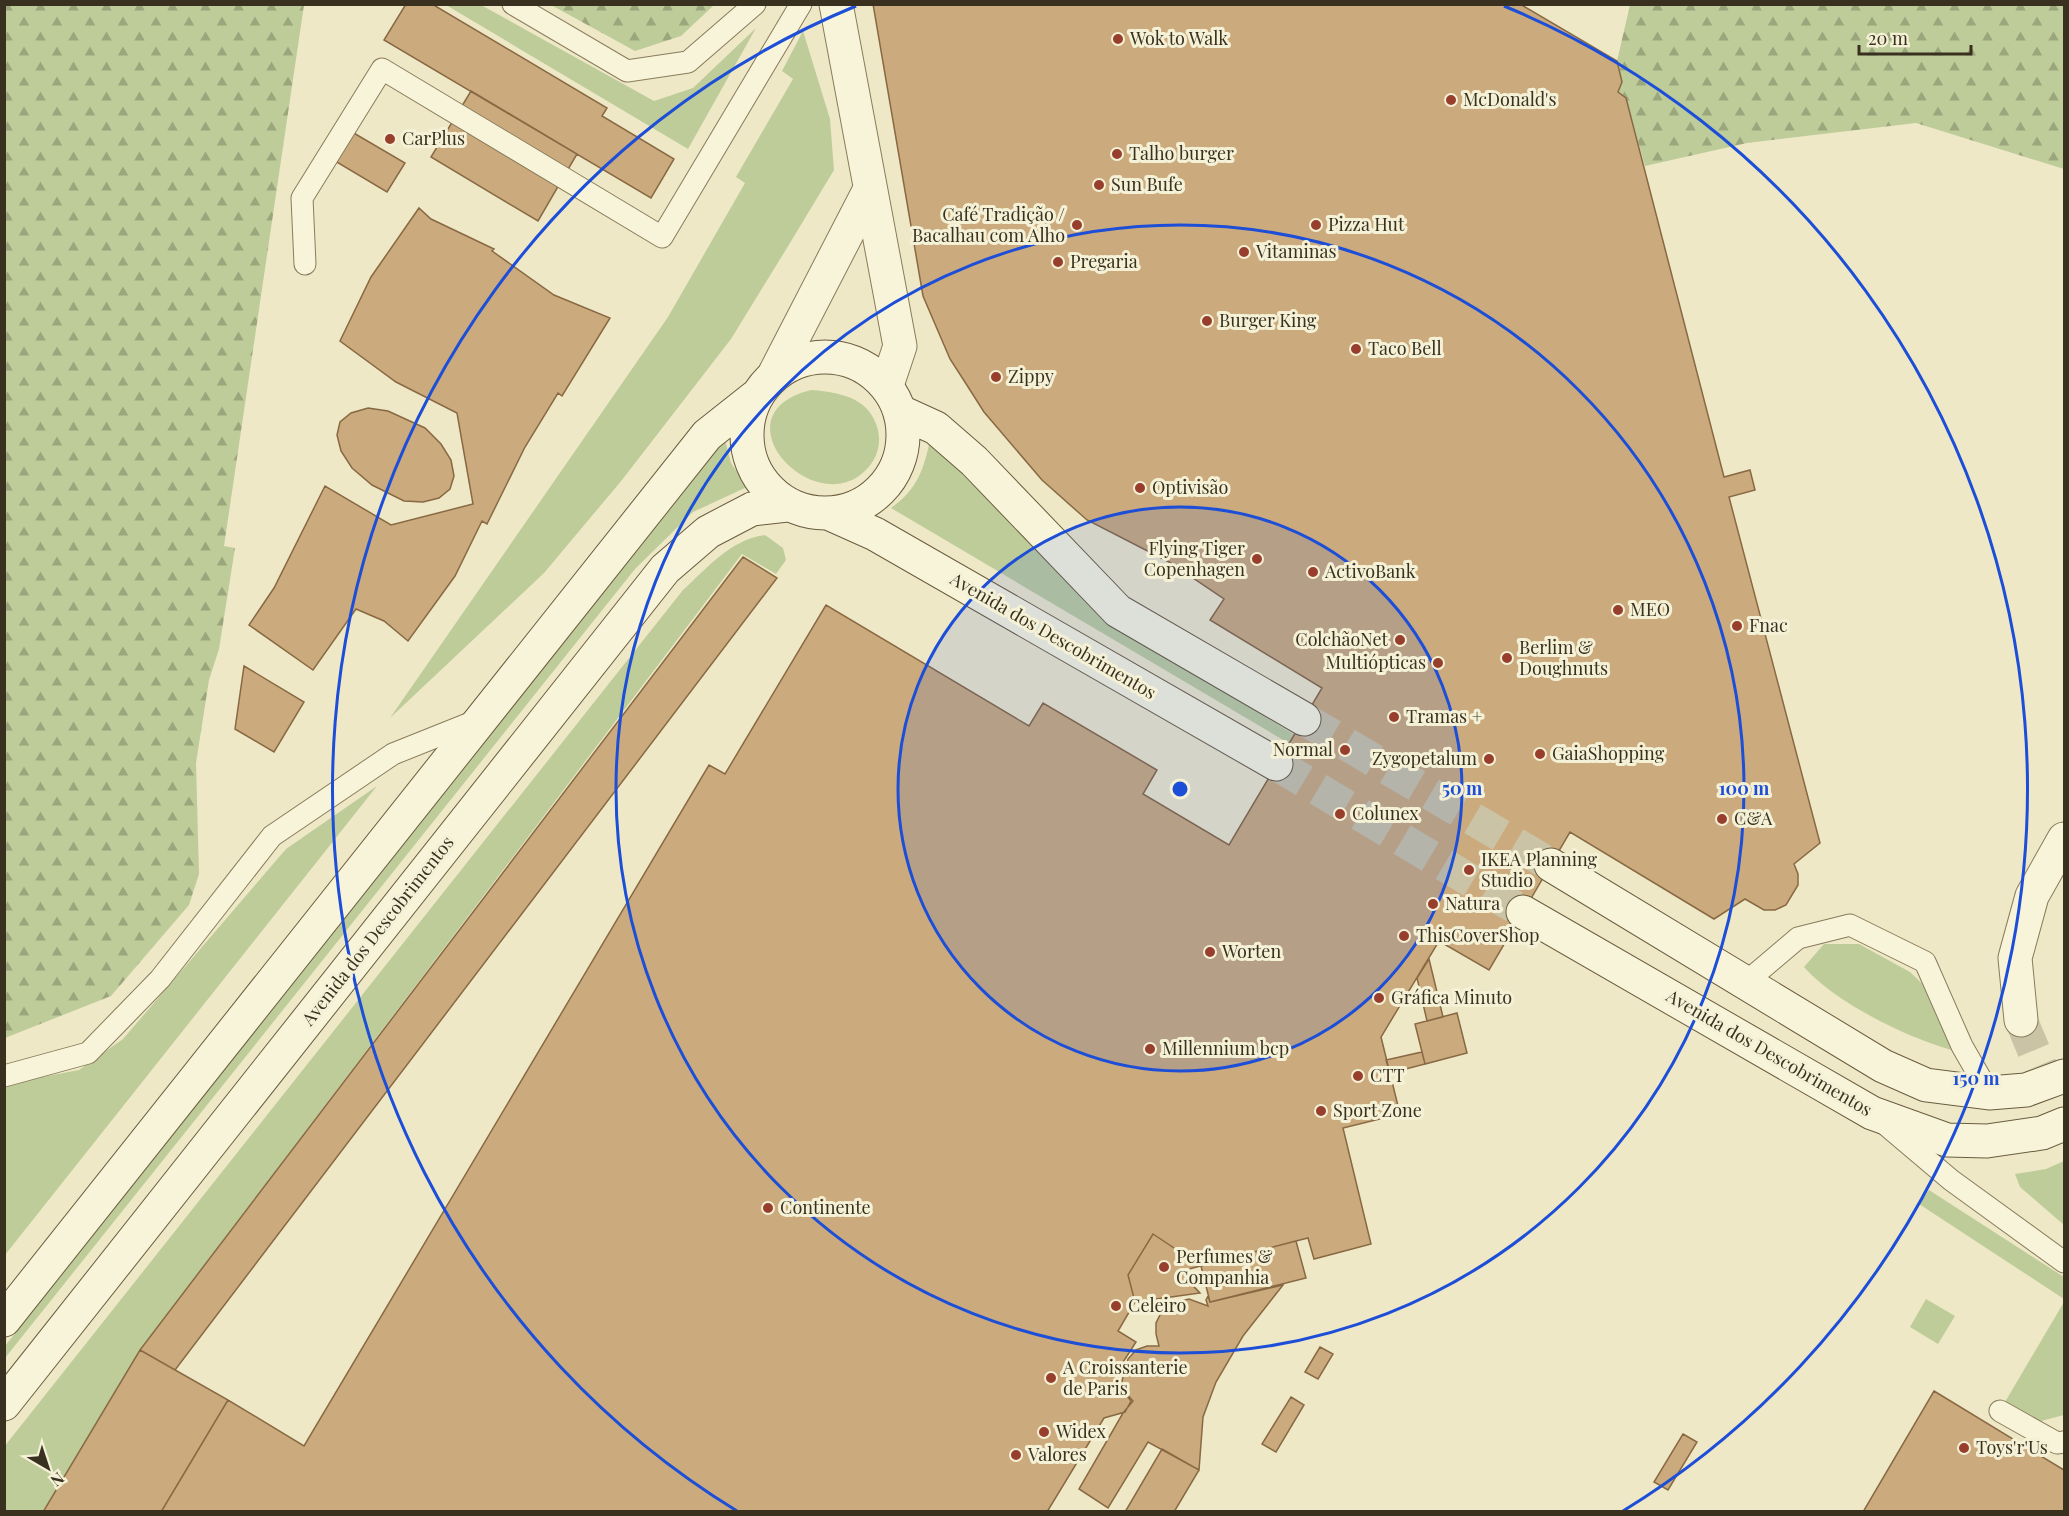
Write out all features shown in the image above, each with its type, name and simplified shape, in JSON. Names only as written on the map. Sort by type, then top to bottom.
[{"type":"main road","points":[[836,4],[900,346],[894,398],[904,443],[895,473],[875,497],[847,511],[809,512],[787,505],[763,485],[748,458],[745,427],[765,385],[870,189]]},
{"type":"main road","points":[[4,1320],[707,435],[765,385],[814,357],[863,365],[894,398],[936,428],[974,461],[1118,611],[1304,719]]},
{"type":"main road","name":"Avenida dos Descobrimentos","points":[[4,1404],[665,569],[708,532],[752,509],[787,505]]},
{"type":"main road","name":"Avenida dos Descobrimentos","points":[[828,513],[875,534],[1276,764]]},
{"type":"main road","points":[[2021,1020],[2015,958],[2032,896],[2064,839]]},
{"type":"main road","points":[[1551,865],[1883,1066],[1926,1084],[1989,1093],[2026,1090],[2064,1076]]},
{"type":"main road","name":"Avenida dos Descobrimentos","points":[[1523,912],[1872,1113],[1947,1140],[1987,1141],[2042,1133],[2064,1124]]},
{"type":"lane","points":[[513,4],[627,71],[688,62],[755,4]]},
{"type":"lane","points":[[304,264],[302,198],[382,69],[662,237],[801,4]]},
{"type":"lane","points":[[4,1076],[88,1053],[160,979],[272,836],[393,754],[481,718]]},
{"type":"lane","points":[[1745,983],[1798,938],[1850,925],[1925,962],[1962,1046],[1989,1093]]},
{"type":"lane","points":[[1872,1113],[1951,1180],[2064,1262]]},
{"type":"lane","points":[[2000,1411],[2057,1443],[2064,1442]]},
{"type":"green space","points":[[5,4],[304,5],[224,546],[235,548],[219,649],[209,680],[196,763],[199,874],[189,905],[111,996],[5,1038]]},
{"type":"green space","points":[[714,4],[681,36],[635,51],[551,5]]},
{"type":"green space","points":[[446,5],[481,5],[654,101],[693,88],[756,28],[688,149]]},
{"type":"green space","points":[[1630,5],[2064,5],[2064,169],[1916,123],[1747,143],[1645,166],[1626,98],[1618,92],[1622,82],[1617,61]]},
{"type":"green space","points":[[803,31],[830,119],[834,170],[731,339],[622,480],[544,573],[390,718],[668,317],[745,183],[736,177],[793,79],[782,71]]},
{"type":"green space","points":[[811,390],[833,393],[856,400],[867,409],[873,418],[879,436],[877,454],[873,462],[859,476],[838,484],[816,481],[796,471],[780,455],[771,437],[772,418],[784,402]]},
{"type":"green space","points":[[725,440],[731,463],[747,487],[693,512],[635,569],[5,1358],[5,1346]]},
{"type":"green space","points":[[930,440],[1109,622],[1295,735],[1290,744],[891,508],[907,494],[918,478]]},
{"type":"green space","points":[[765,535],[783,548],[786,560],[776,574],[742,554],[140,1350],[43,1511],[5,1511],[4,1447],[683,590],[730,548]]},
{"type":"green space","points":[[377,786],[5,1255],[5,1084],[79,1070],[123,1039],[286,849]]},
{"type":"green space","points":[[1824,944],[1859,944],[1910,972],[1936,997],[1951,1050],[1872,1017],[1818,980],[1804,967]]},
{"type":"green space","points":[[2064,1161],[2064,1225],[2020,1187],[2015,1174],[2046,1169]]},
{"type":"green space","points":[[1929,1190],[2064,1277],[2064,1299],[1919,1204]]},
{"type":"green space","points":[[1926,1299],[1955,1316],[1938,1344],[1910,1327]]},
{"type":"green space","points":[[2064,1302],[2064,1415],[2041,1421],[2005,1402]]},
{"type":"building","points":[[406,4],[432,4],[607,108],[602,116],[674,159],[651,198],[384,40]]},
{"type":"building","name":"GaiaShopping","points":[[873,4],[1520,4],[1617,61],[1622,82],[1618,92],[1626,98],[1724,477],[1750,470],[1755,490],[1729,497],[1820,843],[1794,864],[1798,874],[1798,885],[1786,905],[1775,910],[1764,910],[1745,899],[1714,919],[1570,832],[1489,970],[1439,941],[1381,1037],[1400,1114],[1343,1128],[1371,1244],[1314,1259],[1308,1238],[1189,1269],[1185,1277],[1200,1293],[1135,1302],[1118,1331],[1136,1342],[1116,1373],[1124,1392],[1131,1401],[1125,1412],[1104,1418],[1047,1512],[161,1512],[228,1400],[304,1446],[709,765],[725,774],[826,605],[1029,726],[1043,703],[1157,770],[1143,794],[1229,845],[1322,688],[1210,620],[1224,599],[1169,562],[1087,520],[1042,480],[984,412],[950,359],[923,296]]},
{"type":"building","points":[[471,91],[577,154],[538,221],[431,157]]},
{"type":"building","points":[[352,132],[405,163],[387,192],[335,161]]},
{"type":"building","points":[[419,208],[431,219],[494,249],[492,251],[554,295],[610,318],[562,396],[558,393],[525,447],[487,524],[482,521],[455,576],[408,641],[384,621],[356,609],[313,670],[249,625],[274,588],[325,486],[391,525],[473,504],[457,413],[396,382],[340,341],[371,277]]},
{"type":"building","points":[[368,408],[388,411],[425,428],[441,444],[451,460],[454,476],[450,489],[439,498],[423,502],[404,501],[372,485],[352,468],[341,451],[337,435],[340,422],[351,413]]},
{"type":"building","points":[[743,557],[777,578],[175,1370],[140,1350]]},
{"type":"building","points":[[244,666],[304,702],[274,752],[235,729]]},
{"type":"building","points":[[1429,959],[1443,1017],[1427,1021],[1417,978]]},
{"type":"building","points":[[1457,1013],[1467,1053],[1425,1064],[1415,1024]]},
{"type":"building","points":[[1422,1052],[1425,1064],[1390,1073],[1386,1060]]},
{"type":"building","name":"Perfumes & Companhia","points":[[1153,1234],[1201,1266],[1189,1269],[1185,1278],[1200,1293],[1135,1302],[1128,1275]]},
{"type":"building","points":[[1296,1241],[1306,1278],[1210,1302],[1201,1266]]},
{"type":"building","points":[[1283,1285],[1243,1336],[1216,1382],[1203,1417],[1199,1470],[1148,1442],[1108,1508],[1079,1489],[1123,1413],[1133,1401],[1125,1392],[1122,1381],[1128,1359],[1136,1350],[1147,1346],[1159,1346],[1156,1323],[1169,1304],[1189,1299],[1208,1306],[1206,1300],[1208,1296],[1210,1302]]},
{"type":"building","points":[[1320,1347],[1333,1354],[1318,1379],[1305,1372]]},
{"type":"building","points":[[140,1350],[228,1400],[161,1512],[43,1512]]},
{"type":"building","name":"Toys'r'Us","points":[[1934,1391],[2064,1470],[2064,1512],[1863,1512]]},
{"type":"building","points":[[1291,1397],[1304,1405],[1276,1452],[1262,1444]]},
{"type":"building","points":[[1683,1434],[1697,1442],[1668,1490],[1654,1482]]},
{"type":"building","points":[[1162,1449],[1199,1470],[1174,1512],[1125,1512]]},
{"type":"tunnel","points":[[1304,719],[1551,865]]},
{"type":"tunnel","points":[[1276,764],[1523,912]]},
{"type":"tunnel","points":[[2021,1020],[2064,1123]]},
{"type":"place","name":"Wok to Walk","points":[[1118,39]]},
{"type":"place","name":"McDonald's","points":[[1451,100]]},
{"type":"place","name":"CarPlus","points":[[390,139]]},
{"type":"place","name":"Talho burger","points":[[1117,154]]},
{"type":"place","name":"Sun Bufe","points":[[1099,185]]},
{"type":"place","name":"Café Tradição / Bacalhau com Alho","points":[[1077,225]]},
{"type":"place","name":"Pizza Hut","points":[[1316,225]]},
{"type":"place","name":"Vitaminas","points":[[1244,252]]},
{"type":"place","name":"Pregaria","points":[[1058,262]]},
{"type":"place","name":"Burger King","points":[[1207,321]]},
{"type":"place","name":"Taco Bell","points":[[1356,349]]},
{"type":"place","name":"Zippy","points":[[996,377]]},
{"type":"place","name":"Optivisão","points":[[1140,488]]},
{"type":"place","name":"Flying Tiger Copenhagen","points":[[1257,559]]},
{"type":"place","name":"ActivoBank","points":[[1313,572]]},
{"type":"place","name":"MEO","points":[[1618,610]]},
{"type":"place","name":"Fnac","points":[[1737,626]]},
{"type":"place","name":"ColchãoNet","points":[[1400,640]]},
{"type":"place","name":"Berlim & Doughnuts","points":[[1507,658]]},
{"type":"place","name":"Multiópticas","points":[[1438,663]]},
{"type":"place","name":"Tramas +","points":[[1394,717]]},
{"type":"place","name":"Normal","points":[[1345,750]]},
{"type":"place","name":"GaiaShopping","points":[[1540,754]]},
{"type":"place","name":"Zygopetalum","points":[[1489,759]]},
{"type":"place","name":"Colunex","points":[[1340,814]]},
{"type":"place","name":"C&A","points":[[1722,819]]},
{"type":"place","name":"IKEA Planning Studio","points":[[1469,870]]},
{"type":"place","name":"Natura","points":[[1433,904]]},
{"type":"place","name":"ThisCoverShop","points":[[1404,936]]},
{"type":"place","name":"Worten","points":[[1210,952]]},
{"type":"place","name":"Gráfica Minuto","points":[[1379,998]]},
{"type":"place","name":"Millennium bcp","points":[[1150,1049]]},
{"type":"place","name":"CTT","points":[[1358,1076]]},
{"type":"place","name":"Sport Zone","points":[[1321,1111]]},
{"type":"place","name":"Continente","points":[[768,1208]]},
{"type":"place","name":"Perfumes & Companhia","points":[[1164,1267]]},
{"type":"place","name":"Celeiro","points":[[1116,1306]]},
{"type":"place","name":"A Croissanterie de Paris","points":[[1051,1378]]},
{"type":"place","name":"Widex","points":[[1044,1432]]},
{"type":"place","name":"Toys'r'Us","points":[[1964,1448]]},
{"type":"place","name":"Valores","points":[[1016,1455]]}]
